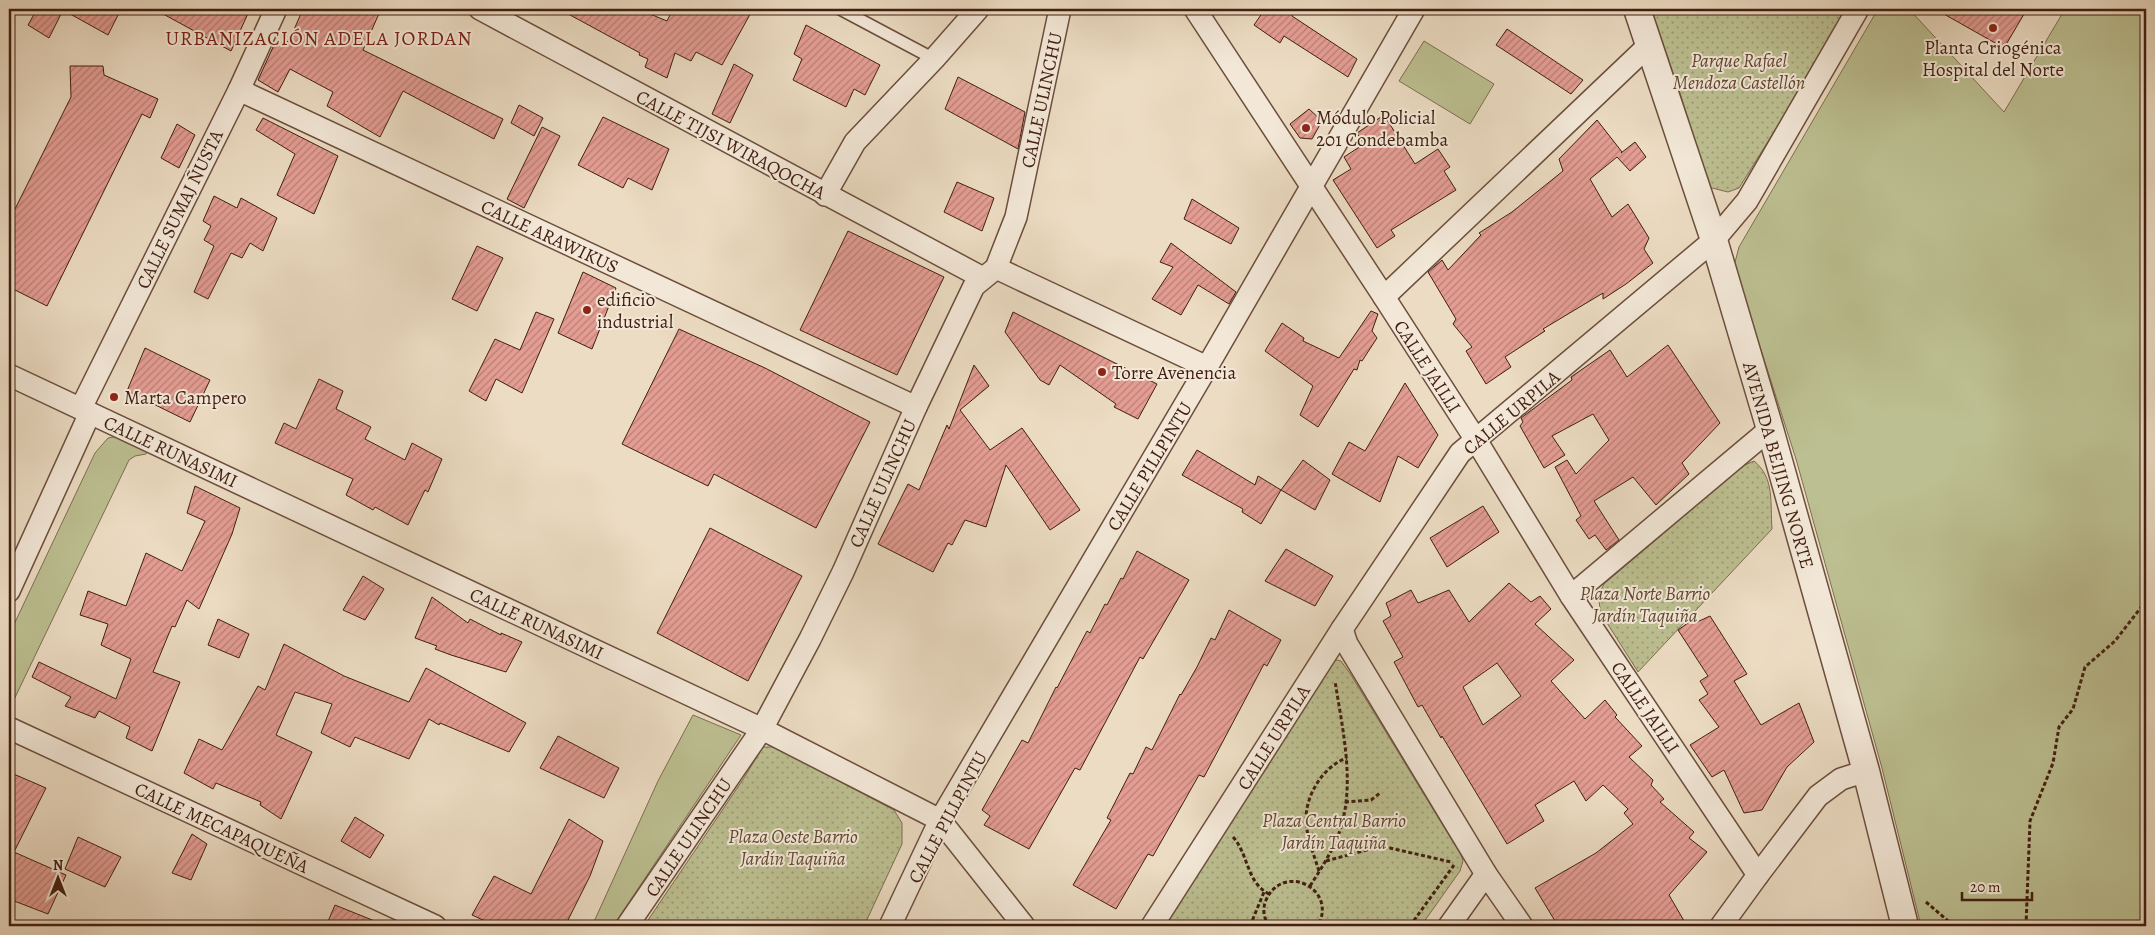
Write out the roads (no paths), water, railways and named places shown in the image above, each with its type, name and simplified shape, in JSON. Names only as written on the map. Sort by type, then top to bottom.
[{"type":"street","name":"CALLE SUMAJ ÑUSTA","points":[[9,592],[86,411],[276,9]]},
{"type":"street","name":"CALLE TIJSI WIRAQOCHA","points":[[480,9],[825,195],[989,273],[1207,367]]},
{"type":"street","points":[[825,195],[855,142],[934,59],[978,9]]},
{"type":"street","name":"CALLE JAILLI","points":[[1195,9],[1476,440],[1571,596],[1758,875]]},
{"type":"street","name":"CALLE PILLPINTU","points":[[890,926],[940,820],[1207,367],[1414,9]]},
{"type":"street","name":"AVENIDA BEIJING NORTE","points":[[1637,9],[1714,240],[1770,429],[1866,772],[1905,926]]},
{"type":"street","name":"CALLE URPILA","points":[[1152,926],[1342,629],[1460,454],[1714,240],[1747,201],[1858,9]]},
{"type":"street","name":"CALLE ULINCHU","points":[[627,926],[762,729],[843,572],[916,407],[974,286],[989,273],[1016,217],[1058,10]]},
{"type":"street","points":[[1384,297],[1649,45]]},
{"type":"street","name":"CALLE ARAWIKUS","points":[[239,90],[916,407]]},
{"type":"street","name":"CALLE RUNASIMI","points":[[9,374],[762,729],[940,820],[1024,926]]},
{"type":"street","points":[[1571,596],[1770,429]]},
{"type":"street","points":[[1342,629],[1347,644],[1486,874],[1522,926]]},
{"type":"street","name":"CALLE MECAPAQUEÑA","points":[[9,728],[434,926]]},
{"type":"street","points":[[1721,926],[1818,796],[1842,779],[1866,772]]},
{"type":"street","points":[[1449,926],[1486,874]]},
{"type":"lane","points":[[840,9],[934,59]]},
{"type":"place","name":"Planta Criogénica Hospital del Norte","points":[[1993,28]]},
{"type":"place","name":"Módulo Policial 201 Condebamba","points":[[1306,128]]},
{"type":"place","name":"edificio industrial","points":[[587,310]]},
{"type":"place","name":"Torre Avenencia","points":[[1102,372]]},
{"type":"place","name":"Marta Campero","points":[[114,397]]},
{"type":"district","name":"URBANIZACIÓN ADELA JORDAN","points":[[319,38]]},
{"type":"park label","name":"Parque Rafael Mendoza Castellón","points":[[1739,71]]},
{"type":"park label","name":"Plaza Norte Barrio Jardín Taquiña","points":[[1645,604]]},
{"type":"park label","name":"Plaza Central Barrio Jardín Taquiña","points":[[1334,831]]},
{"type":"park label","name":"Plaza Oeste Barrio Jardín Taquiña","points":[[793,847]]}]
